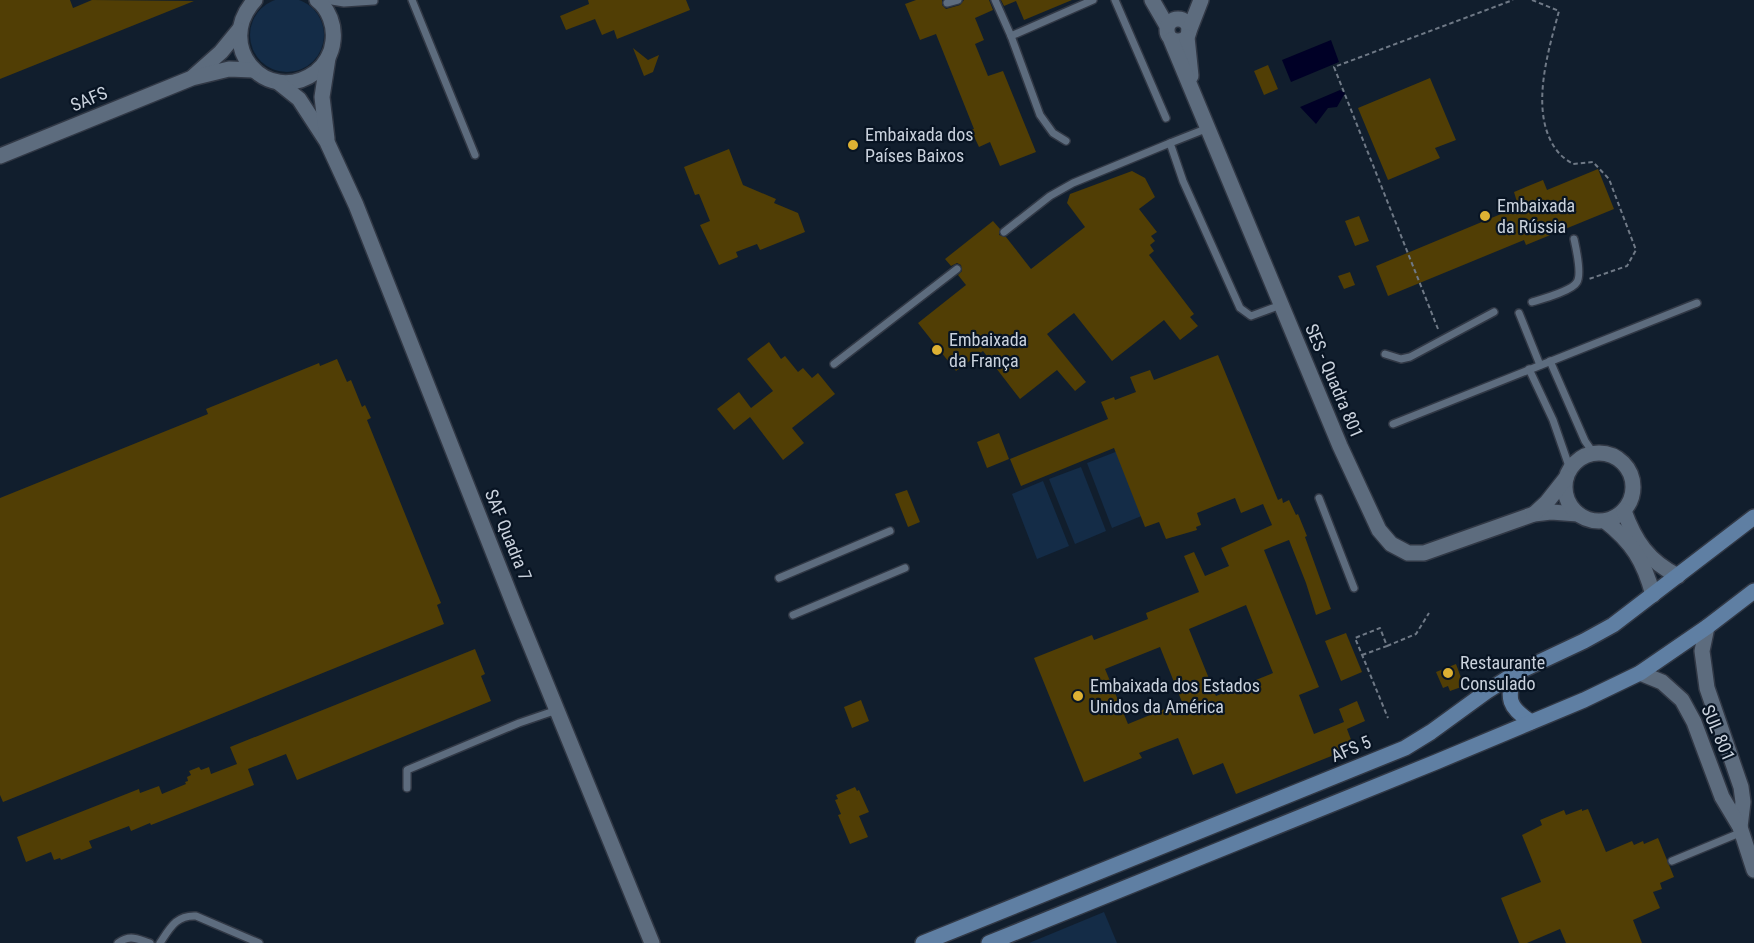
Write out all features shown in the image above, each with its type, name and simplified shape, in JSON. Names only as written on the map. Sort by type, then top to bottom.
[{"type":"main road","name":"AFS 5","points":[[922,943],[1405,747],[1431,732],[1514,674],[1613,625],[1754,517]]},
{"type":"main road","points":[[989,943],[1436,762],[1640,673],[1754,591]]},
{"type":"main road","points":[[1514,674],[1509,690],[1510,702],[1518,714],[1531,722]]},
{"type":"street","name":"SAF Quadra 7","points":[[317,0],[329,14],[333,27],[333,41],[328,57],[322,97],[327,142]]},
{"type":"street","name":"SES - Quadra 801","points":[[1152,0],[1178,29]]},
{"type":"street","name":"SES - Quadra 801","points":[[1162,0],[1178,29],[1192,88],[1340,446],[1378,530],[1391,544],[1408,553],[1424,553],[1534,514],[1551,512],[1578,514]]},
{"type":"street","points":[[1178,29],[1193,0]]},
{"type":"street","points":[[1178,29],[1201,0]]},
{"type":"street","name":"SAFS","points":[[192,78],[221,52],[239,30],[251,2]]},
{"type":"street","points":[[239,30],[244,58],[253,70]]},
{"type":"street","points":[[279,83],[308,78],[320,69],[328,57]]},
{"type":"street","name":"SAFS","points":[[0,156],[192,78],[229,69],[253,70]]},
{"type":"street","name":"SAF Quadra 7","points":[[253,70],[279,83],[299,99],[327,142],[356,205],[652,943]]},
{"type":"street","points":[[1604,453],[1615,457],[1624,464],[1634,484],[1633,495],[1628,506],[1624,511],[1605,521],[1590,521],[1578,514],[1567,500],[1565,489],[1568,474],[1577,462],[1594,454],[1604,453]]},
{"type":"street","name":"SES - Quadra 801","points":[[1534,514],[1547,502],[1568,474]]},
{"type":"street","points":[[1624,511],[1640,550],[1653,595]]},
{"type":"street","points":[[1605,521],[1654,562],[1678,576]]},
{"type":"street","name":"SUL 801","points":[[1707,627],[1702,651],[1707,688],[1741,787],[1743,802],[1741,830]]},
{"type":"street","name":"SUL 801","points":[[1640,673],[1662,682],[1682,700],[1694,722],[1722,798],[1741,830],[1754,870]]},
{"type":"street","points":[[1706,754],[1727,746]]},
{"type":"lane","points":[[326,0],[344,3],[374,1]]},
{"type":"lane","points":[[412,0],[475,154]]},
{"type":"lane","points":[[947,3],[958,0]]},
{"type":"lane","points":[[994,0],[1011,36],[1040,115],[1053,134],[1066,141]]},
{"type":"lane","points":[[1011,36],[1093,0]]},
{"type":"lane","points":[[1115,0],[1166,118]]},
{"type":"lane","points":[[1004,232],[1050,196],[1073,183],[1209,128]]},
{"type":"lane","points":[[1170,143],[1183,182],[1239,308],[1251,316],[1281,305]]},
{"type":"lane","points":[[1532,302],[1571,288],[1577,282],[1579,276],[1574,238]]},
{"type":"lane","points":[[834,364],[957,269]]},
{"type":"lane","points":[[1393,424],[1697,303]]},
{"type":"lane","points":[[1385,354],[1401,359],[1410,357],[1494,312]]},
{"type":"lane","points":[[1519,313],[1540,365]]},
{"type":"lane","points":[[1550,361],[1585,441],[1594,454]]},
{"type":"lane","points":[[1529,369],[1553,420],[1568,474]]},
{"type":"lane","points":[[1318,498],[1354,588]]},
{"type":"lane","points":[[779,578],[890,531]]},
{"type":"lane","points":[[793,615],[905,568]]},
{"type":"lane","points":[[407,788],[407,770],[519,723],[557,710]]},
{"type":"lane","points":[[1672,861],[1741,830]]},
{"type":"lane","points":[[160,943],[179,918],[196,916],[259,943]]},
{"type":"lane","points":[[118,943],[131,936],[150,943]]},
{"type":"path","points":[[1443,340],[1334,67],[1513,0]]},
{"type":"path","points":[[1532,0],[1559,11],[1547,55],[1542,102],[1547,133],[1558,153],[1573,164],[1593,162],[1609,178],[1636,250],[1627,266],[1577,282]]},
{"type":"path","points":[[1362,656],[1416,634],[1429,613]]},
{"type":"path","points":[[1387,646],[1380,628],[1355,638],[1388,718]]},
{"type":"path","points":[[1360,664],[1365,662]]},
{"type":"shaded area","points":[[287,-2],[308,4],[318,14],[324,35],[318,56],[308,66],[287,72],[266,66],[256,56],[250,35],[256,14],[266,4]]},
{"type":"shaded area","points":[[1331,40],[1339,62],[1291,82],[1282,60]]},
{"type":"shaded area","points":[[1340,90],[1345,93],[1337,107],[1328,108],[1316,124],[1300,107]]},
{"type":"shaded area","points":[[1118,451],[1144,515],[1112,528],[1087,463]]},
{"type":"shaded area","points":[[1081,467],[1106,531],[1075,544],[1049,479]]},
{"type":"shaded area","points":[[1043,481],[1069,546],[1037,559],[1012,494]]},
{"type":"shaded area","points":[[1104,912],[1117,943],[1029,943]]},
{"type":"building","points":[[0,0],[70,0],[73,8],[92,0],[194,1],[0,79]]},
{"type":"building","points":[[588,0],[686,0],[690,10],[617,39],[614,30],[602,35],[595,19],[566,30],[560,16],[589,4]]},
{"type":"building","points":[[916,0],[942,0],[942,5],[946,9],[960,5],[964,0],[989,0],[993,10],[975,18],[984,40],[975,44],[988,76],[1003,71],[1036,152],[1000,166],[990,142],[979,147],[936,34],[920,40],[905,4]]},
{"type":"building","points":[[1001,0],[1072,0],[1024,20],[1016,1],[1004,6]]},
{"type":"building","points":[[633,48],[648,60],[659,55],[653,72],[644,76]]},
{"type":"building","points":[[1268,65],[1278,89],[1264,95],[1254,71]]},
{"type":"building","points":[[1430,78],[1456,140],[1435,148],[1440,158],[1388,180],[1358,108]]},
{"type":"building","points":[[729,149],[743,185],[776,199],[774,203],[798,213],[805,232],[760,250],[757,244],[736,252],[738,257],[719,265],[700,225],[710,221],[699,194],[695,195],[684,167]]},
{"type":"building","points":[[1598,169],[1614,209],[1526,245],[1524,240],[1388,296],[1376,266],[1513,209],[1511,205],[1517,202],[1514,192],[1543,180],[1547,190]]},
{"type":"building","points":[[1132,171],[1145,178],[1155,197],[1139,209],[1157,232],[1151,236],[1155,241],[1150,245],[1154,251],[1149,255],[1194,314],[1190,317],[1198,326],[1180,340],[1164,320],[1112,361],[1074,313],[1047,334],[1086,382],[1075,391],[1057,370],[1020,399],[983,351],[956,371],[918,323],[966,285],[958,275],[962,271],[961,265],[957,263],[951,266],[945,259],[993,221],[1000,229],[999,235],[1006,237],[1031,269],[1085,227],[1067,203],[1070,194]]},
{"type":"building","points":[[1359,216],[1369,241],[1355,246],[1345,221]]},
{"type":"building","points":[[1350,272],[1355,285],[1344,289],[1338,276]]},
{"type":"building","points":[[769,342],[781,359],[785,356],[798,372],[803,368],[812,378],[818,373],[835,394],[792,428],[804,443],[783,460],[750,417],[734,430],[717,409],[739,392],[751,408],[773,391],[747,359]]},
{"type":"building","points":[[1218,355],[1278,500],[1282,498],[1283,503],[1289,500],[1296,515],[1298,514],[1331,609],[1316,615],[1289,540],[1264,550],[1319,687],[1299,695],[1314,734],[1344,722],[1339,709],[1357,701],[1365,721],[1347,729],[1353,745],[1334,755],[1236,794],[1223,763],[1193,775],[1178,738],[1139,753],[1142,758],[1084,782],[1034,658],[1092,635],[1094,640],[1148,619],[1146,613],[1199,592],[1184,556],[1194,552],[1205,576],[1229,566],[1221,548],[1272,525],[1263,504],[1241,513],[1235,498],[1197,513],[1201,525],[1196,527],[1197,530],[1166,539],[1159,522],[1145,527],[1114,448],[1021,486],[1010,459],[1108,419],[1101,402],[1114,397],[1115,400],[1136,392],[1130,377],[1150,370],[1154,380]],"holes":[[[1246,605],[1273,673],[1216,696],[1189,629]],[[1160,647],[1182,702],[1128,724],[1105,669]]]},
{"type":"building","points":[[337,359],[347,382],[351,380],[362,407],[365,405],[371,418],[367,420],[441,603],[437,605],[444,624],[3,802],[0,795],[0,498],[208,414],[206,409],[319,363],[320,366]]},
{"type":"building","points":[[999,433],[1009,459],[987,468],[977,442]]},
{"type":"building","points":[[907,490],[920,522],[908,527],[895,494]]},
{"type":"building","points":[[1346,633],[1362,672],[1341,681],[1325,641]]},
{"type":"building","points":[[475,649],[485,674],[481,676],[491,701],[297,780],[286,754],[248,769],[254,785],[151,825],[150,823],[131,831],[129,826],[89,841],[92,848],[61,860],[60,858],[54,860],[51,852],[26,862],[17,837],[139,789],[140,793],[159,786],[162,794],[186,784],[187,777],[191,775],[189,771],[199,767],[201,770],[209,767],[211,774],[237,764],[230,747]]},
{"type":"building","points":[[1456,664],[1464,686],[1450,691],[1448,686],[1443,688],[1436,672]]},
{"type":"building","points":[[861,700],[869,721],[852,728],[844,707]]},
{"type":"building","points":[[855,787],[857,791],[859,790],[869,812],[859,816],[868,837],[850,844],[838,815],[841,814],[835,800],[838,799],[836,795]]},
{"type":"building","points":[[1582,809],[1582,811],[1588,809],[1606,852],[1632,841],[1634,845],[1643,841],[1644,844],[1658,838],[1674,877],[1660,883],[1662,889],[1653,892],[1660,908],[1633,920],[1642,943],[1566,943],[1560,929],[1527,943],[1519,943],[1501,898],[1541,882],[1522,835],[1542,825],[1540,820],[1564,810],[1566,815]]},
{"type":"place","name":"Embaixada dos Países Baixos","points":[[853,145]]},
{"type":"place","name":"Embaixada da Rússia","points":[[1485,216]]},
{"type":"place","name":"Embaixada da França","points":[[937,350]]},
{"type":"place","name":"Restaurante Consulado","points":[[1448,673]]},
{"type":"place","name":"Embaixada dos Estados Unidos da América","points":[[1078,696]]}]
